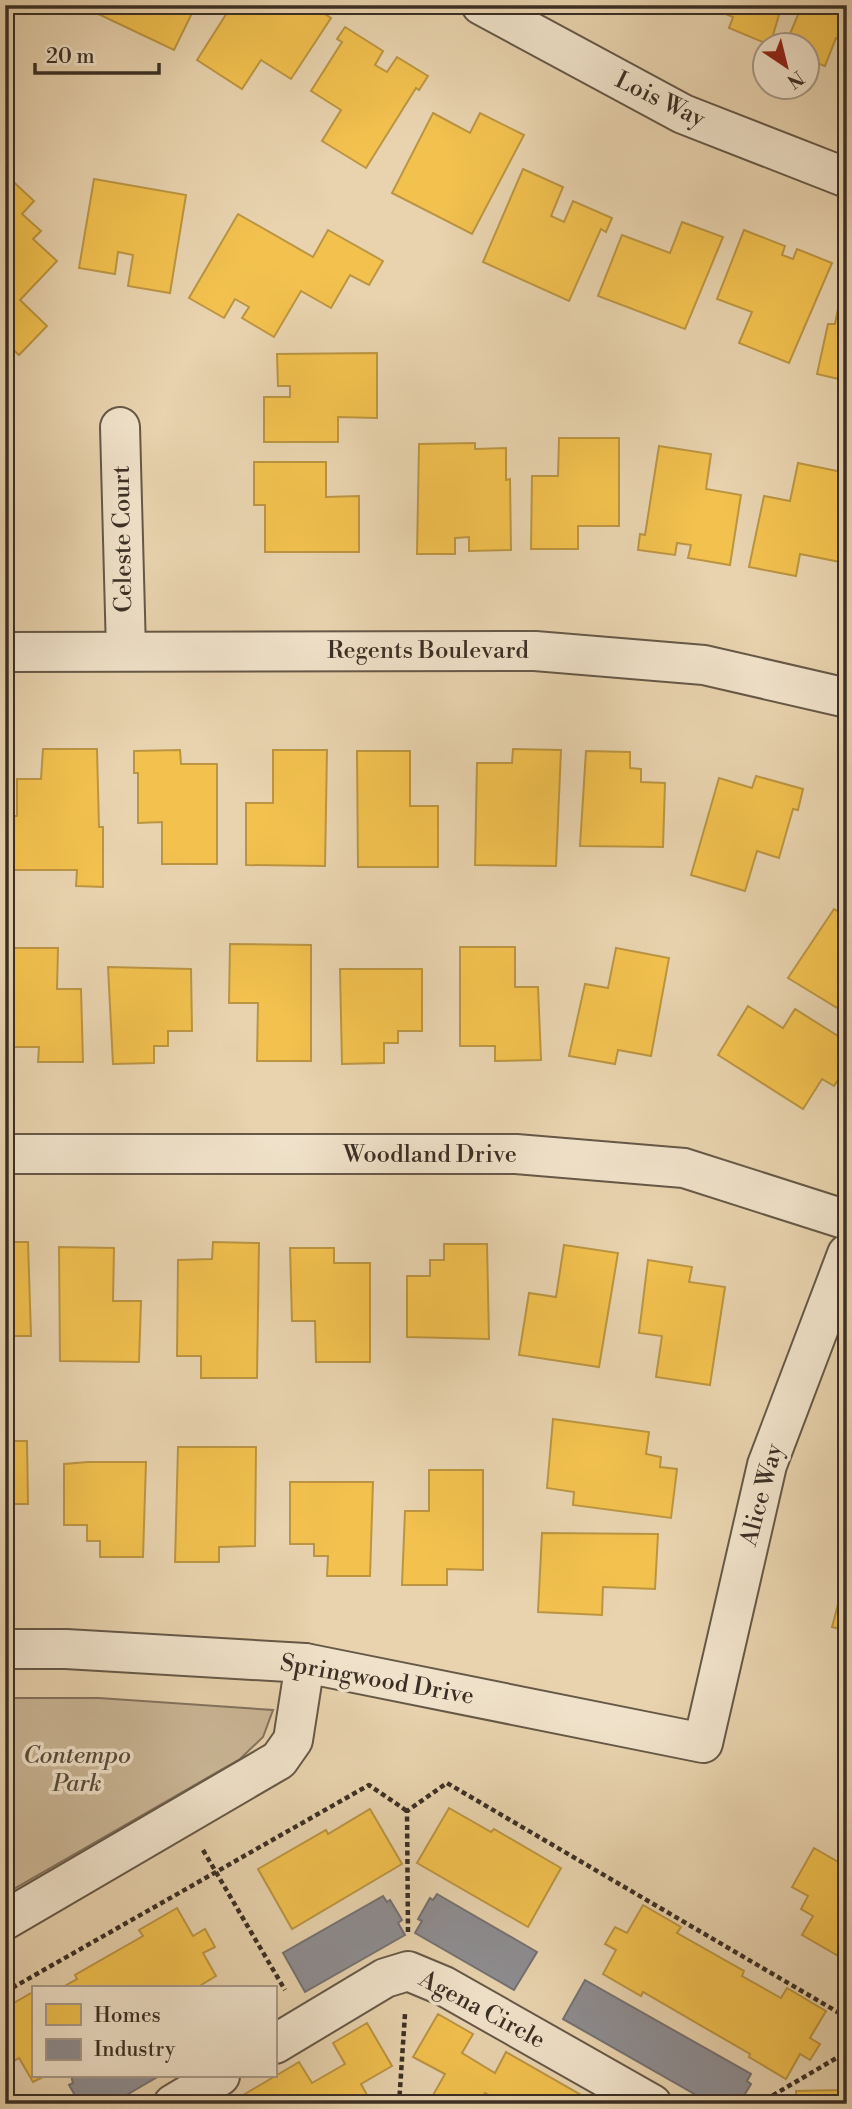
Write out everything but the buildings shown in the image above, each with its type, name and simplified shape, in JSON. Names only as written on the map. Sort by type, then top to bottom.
[{"type":"street","name":"Lois Way","points":[[481,5],[683,114],[847,178]]},
{"type":"street","name":"Celeste Court","points":[[120,427],[126,651]]},
{"type":"street","name":"Regents Boulevard","points":[[5,652],[535,651],[704,665],[847,698]]},
{"type":"street","name":"Woodland Drive","points":[[5,1154],[516,1154],[684,1168],[847,1220]]},
{"type":"street","name":"Alice Way","points":[[703,1743],[767,1465],[847,1254]]},
{"type":"street","name":"Springwood Drive","points":[[5,1649],[66,1649],[305,1663],[703,1743]]},
{"type":"street","points":[[5,1920],[279,1760],[293,1740],[305,1663]]},
{"type":"street","name":"Agena Circle","points":[[290,2035],[385,1978],[408,1971],[444,1986],[652,2104]]},
{"type":"street","points":[[173,2104],[217,2078]]},
{"type":"path","points":[[407,1811],[447,1783],[841,2014],[846,2053],[758,2104]]},
{"type":"path","points":[[5,1993],[369,1785],[407,1811]]},
{"type":"path","points":[[399,2104],[408,1971],[407,1811]]},
{"type":"path","points":[[183,1816],[216,1872],[268,1986]]},
{"type":"path","points":[[276,2004],[290,2035]]},
{"type":"green space","name":"Contempo Park","points":[[5,1698],[99,1698],[273,1710],[263,1737],[240,1759],[5,1894]]}]
